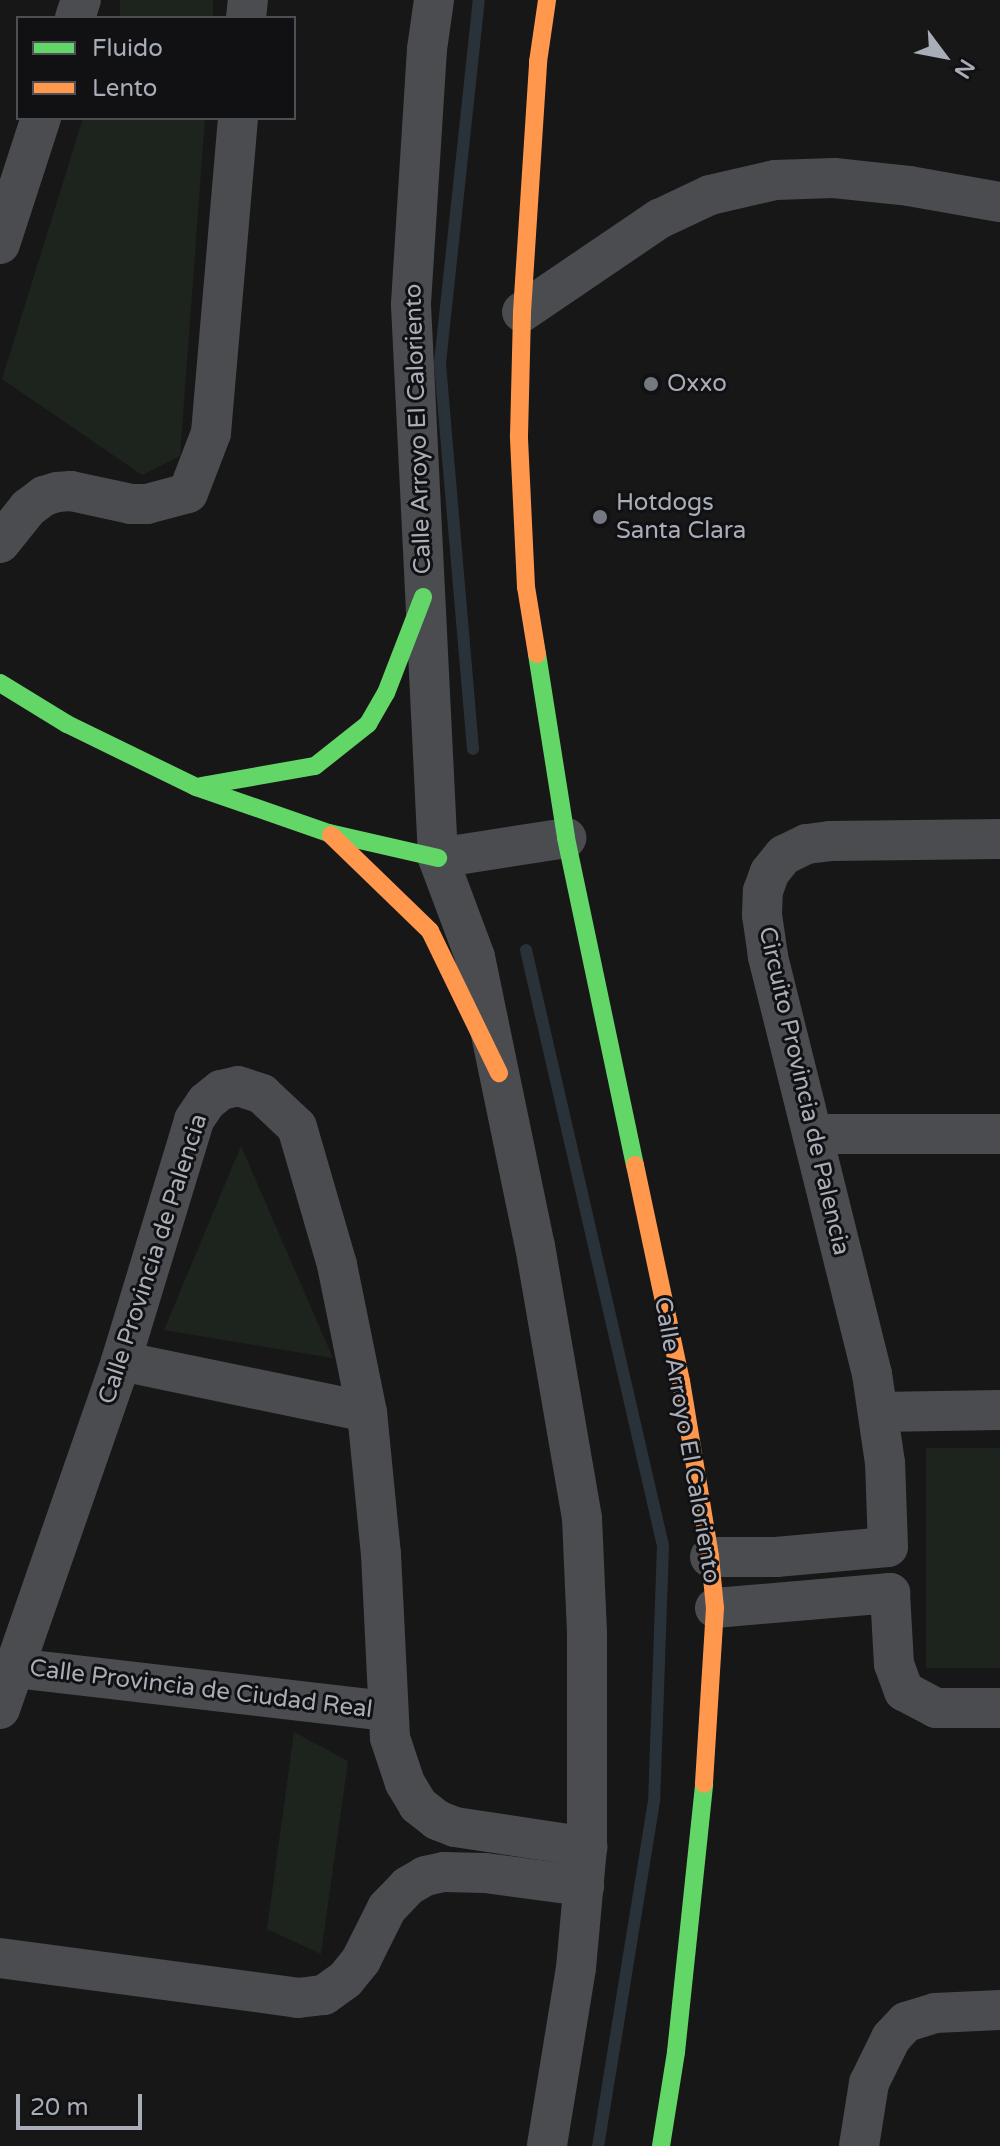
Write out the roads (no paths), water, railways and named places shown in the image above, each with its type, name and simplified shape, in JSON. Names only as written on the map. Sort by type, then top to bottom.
[{"type":"street","name":"Calle Arroyo El Caloriento","points":[[434,0],[427,49],[411,305],[438,858],[475,957],[535,1246],[582,1518],[587,1633],[587,1847],[576,1968],[547,2146]]},
{"type":"street","name":"Calle Arroyo El Caloriento","points":[[547,0],[538,62],[522,312],[519,436],[526,587],[566,838],[678,1366],[710,1557],[715,1608],[700,1837],[676,2052],[661,2146]]},
{"type":"street","points":[[0,244],[40,120]]},
{"type":"street","points":[[0,543],[28,508],[44,496],[57,492],[139,504],[188,493],[211,433],[238,120]]},
{"type":"street","points":[[522,312],[659,219],[710,195],[775,180],[834,178],[909,186],[1000,202]]},
{"type":"street","points":[[196,787],[315,766],[368,724],[386,693],[423,597]]},
{"type":"street","points":[[0,683],[67,724],[196,787],[329,833],[438,858],[566,838]]},
{"type":"street","points":[[329,833],[430,931],[499,1073]]},
{"type":"street","name":"Circuito Provincia de Palencia","points":[[1000,839],[830,841],[807,844],[784,855],[770,872],[763,891],[762,915],[768,956],[872,1374],[885,1463],[894,1664],[904,1691],[936,1708],[1000,1708]]},
{"type":"street","name":"Calle Provincia de Palencia","points":[[0,1709],[121,1361],[194,1120],[206,1102],[221,1090],[238,1086],[262,1094],[297,1127],[337,1265],[367,1412],[381,1554],[388,1711],[395,1759],[405,1783],[418,1805],[437,1820],[455,1827],[587,1847]]},
{"type":"street","points":[[813,1134],[1000,1134]]},
{"type":"street","points":[[121,1361],[367,1412]]},
{"type":"street","points":[[878,1412],[1000,1410]]},
{"type":"street","points":[[710,1557],[776,1557],[888,1547]]},
{"type":"street","points":[[715,1608],[890,1593]]},
{"type":"street","name":"Calle Provincia de Ciudad Real","points":[[15,1668],[388,1711]]},
{"type":"street","points":[[0,1958],[298,1998],[324,1995],[345,1980],[361,1960],[387,1908],[408,1886],[425,1876],[444,1872],[485,1873],[584,1886]]},
{"type":"street","points":[[859,2146],[869,2083],[891,2038],[906,2022],[935,2013],[1000,2010]]},
{"type":"waterway","points":[[473,749],[440,363],[479,0]]},
{"type":"waterway","points":[[526,950],[663,1546],[654,1801],[598,2146]]},
{"type":"place","name":"Oxxo","points":[[651,384]]},
{"type":"place","name":"Hotdogs Santa Clara","points":[[600,517]]}]
